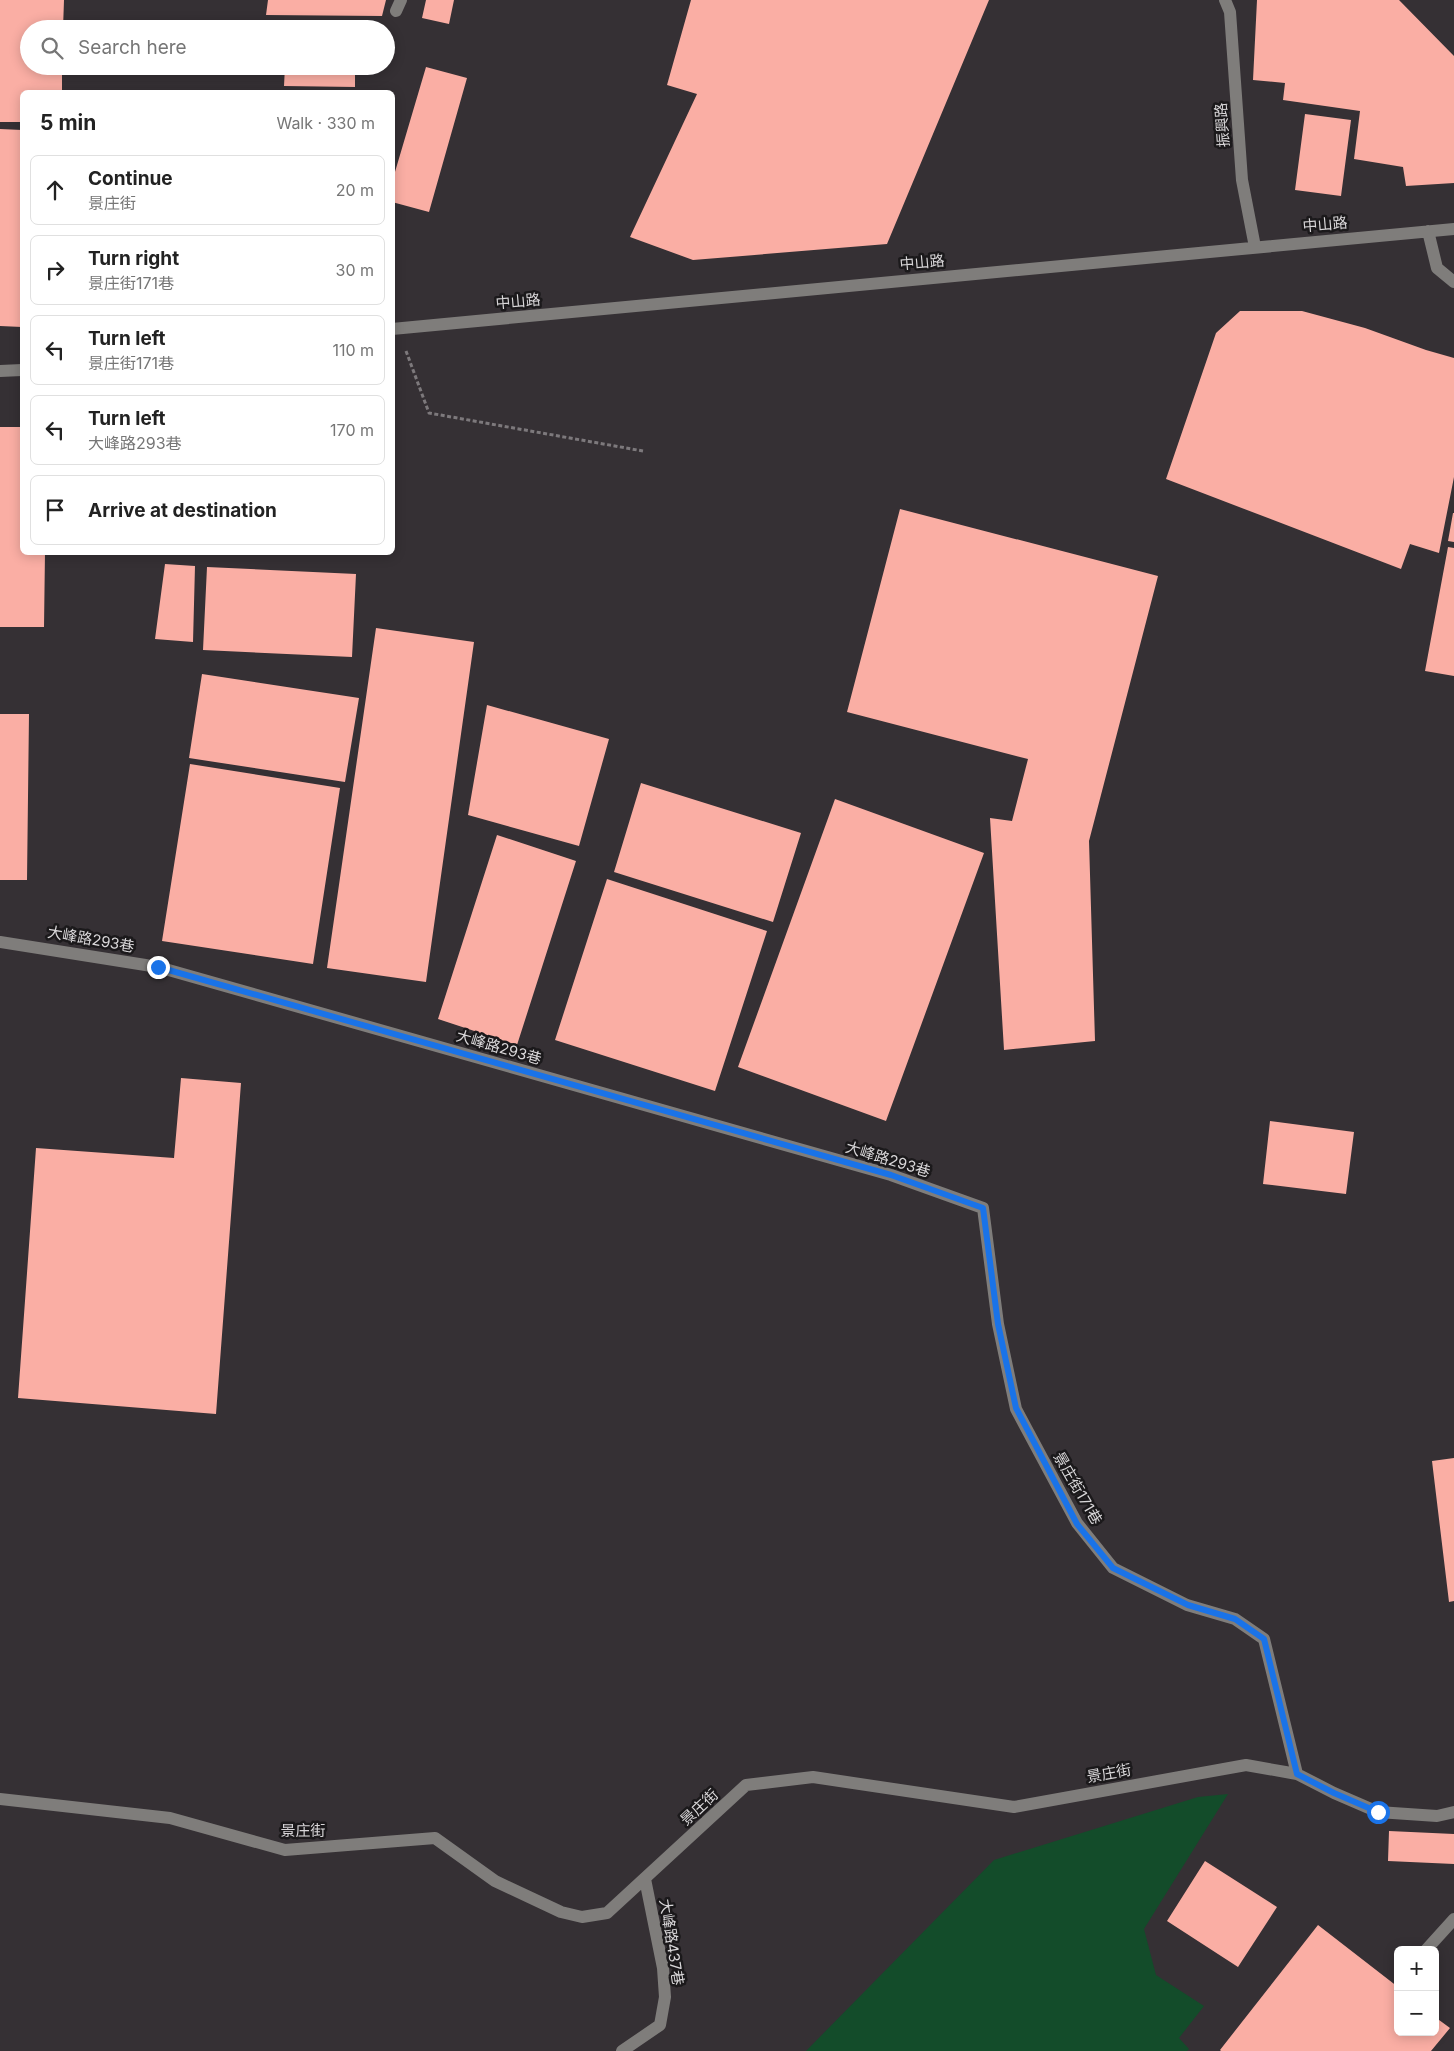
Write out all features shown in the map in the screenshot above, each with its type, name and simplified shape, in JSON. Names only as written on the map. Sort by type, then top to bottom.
[{"type":"street","name":"振興路","points":[[1225,0],[1230,12],[1242,180],[1255,247]]},
{"type":"street","name":"中山路","points":[[396,329],[1454,229]]},
{"type":"street","points":[[1428,231],[1437,268],[1454,282]]},
{"type":"street","points":[[0,372],[20,370]]},
{"type":"street","name":"大峰路293巷","points":[[0,942],[158,967],[891,1175],[983,1208]]},
{"type":"street","name":"景庄街171巷","points":[[983,1208],[998,1324],[1016,1408],[1077,1524],[1113,1568],[1188,1605],[1235,1619],[1264,1639],[1297,1774]]},
{"type":"street","name":"景庄街","points":[[0,1799],[170,1818],[285,1850],[435,1838],[495,1881],[561,1912],[582,1917],[607,1913],[746,1785],[813,1777],[1014,1807],[1246,1765],[1297,1774],[1378,1812],[1437,1816],[1454,1812]]},
{"type":"street","name":"大峰路437巷","points":[[622,2051],[660,2025],[665,1997],[663,1968],[645,1878]]},
{"type":"street","points":[[1430,1946],[1454,1919]]},
{"type":"path","points":[[396,329],[428,413],[643,451]]},
{"type":"green space","points":[[1228,1794],[1144,1929],[1156,1975],[1204,2006],[1179,2038],[1189,2049],[1187,2051],[806,2051],[994,1860],[1198,1797]]},
{"type":"building","points":[[0,0],[64,0],[63,20],[20,20],[20,75],[62,75],[62,90],[20,90],[20,122],[0,122]]},
{"type":"building","points":[[268,0],[386,0],[382,16],[266,15]]},
{"type":"building","points":[[426,0],[454,0],[449,24],[422,18]]},
{"type":"building","points":[[691,0],[989,0],[887,244],[693,260],[630,237],[697,94],[667,85]]},
{"type":"building","points":[[1257,0],[1399,0],[1454,56],[1454,183],[1406,186],[1403,167],[1354,159],[1360,111],[1283,100],[1285,83],[1253,80]]},
{"type":"building","points":[[426,67],[467,78],[429,212],[395,203],[395,172]]},
{"type":"building","points":[[285,75],[355,75],[355,87],[284,86]]},
{"type":"building","points":[[1305,114],[1351,120],[1341,196],[1295,190]]},
{"type":"building","points":[[0,129],[20,130],[20,327],[0,326]]},
{"type":"building","points":[[1240,311],[1302,311],[1365,328],[1454,358],[1454,477],[1439,553],[1410,544],[1401,569],[1166,479],[1216,333]]},
{"type":"building","points":[[0,427],[20,427],[20,555],[45,555],[44,627],[0,627]]},
{"type":"building","points":[[900,509],[1158,576],[1089,841],[1095,1041],[1004,1050],[990,818],[1012,821],[1028,759],[847,712]]},
{"type":"building","points":[[1454,513],[1454,542],[1448,541]]},
{"type":"building","points":[[1448,547],[1454,548],[1454,676],[1425,671]]},
{"type":"building","points":[[165,564],[195,566],[193,642],[155,639]]},
{"type":"building","points":[[207,567],[356,574],[352,657],[203,650]]},
{"type":"building","points":[[376,628],[474,642],[426,982],[327,968]]},
{"type":"building","points":[[202,674],[359,698],[345,782],[189,758]]},
{"type":"building","points":[[487,705],[609,739],[579,846],[468,815]]},
{"type":"building","points":[[0,714],[29,714],[27,880],[0,880]]},
{"type":"building","points":[[190,764],[340,788],[313,964],[162,941]]},
{"type":"building","points":[[641,783],[801,833],[773,922],[614,872]]},
{"type":"building","points":[[835,799],[984,853],[886,1121],[738,1067]]},
{"type":"building","points":[[497,835],[576,861],[517,1045],[438,1019]]},
{"type":"building","points":[[607,879],[767,931],[715,1091],[555,1040]]},
{"type":"building","points":[[181,1078],[241,1083],[216,1414],[18,1398],[36,1148],[174,1158]]},
{"type":"building","points":[[1270,1121],[1354,1132],[1346,1194],[1263,1184]]},
{"type":"building","points":[[1454,1458],[1454,1601],[1449,1602],[1432,1461]]},
{"type":"building","points":[[1389,1831],[1454,1834],[1454,1864],[1388,1861]]},
{"type":"building","points":[[1205,1861],[1277,1907],[1238,1967],[1167,1921]]},
{"type":"building","points":[[1318,1925],[1394,1984],[1394,2036],[1439,2036],[1439,2020],[1450,2028],[1431,2051],[1220,2050]]},
{"type":"route","points":[[158,967],[891,1175],[983,1208],[998,1324],[1016,1408],[1077,1524],[1113,1568],[1188,1605],[1235,1619],[1264,1639],[1297,1774],[1378,1812]]}]
